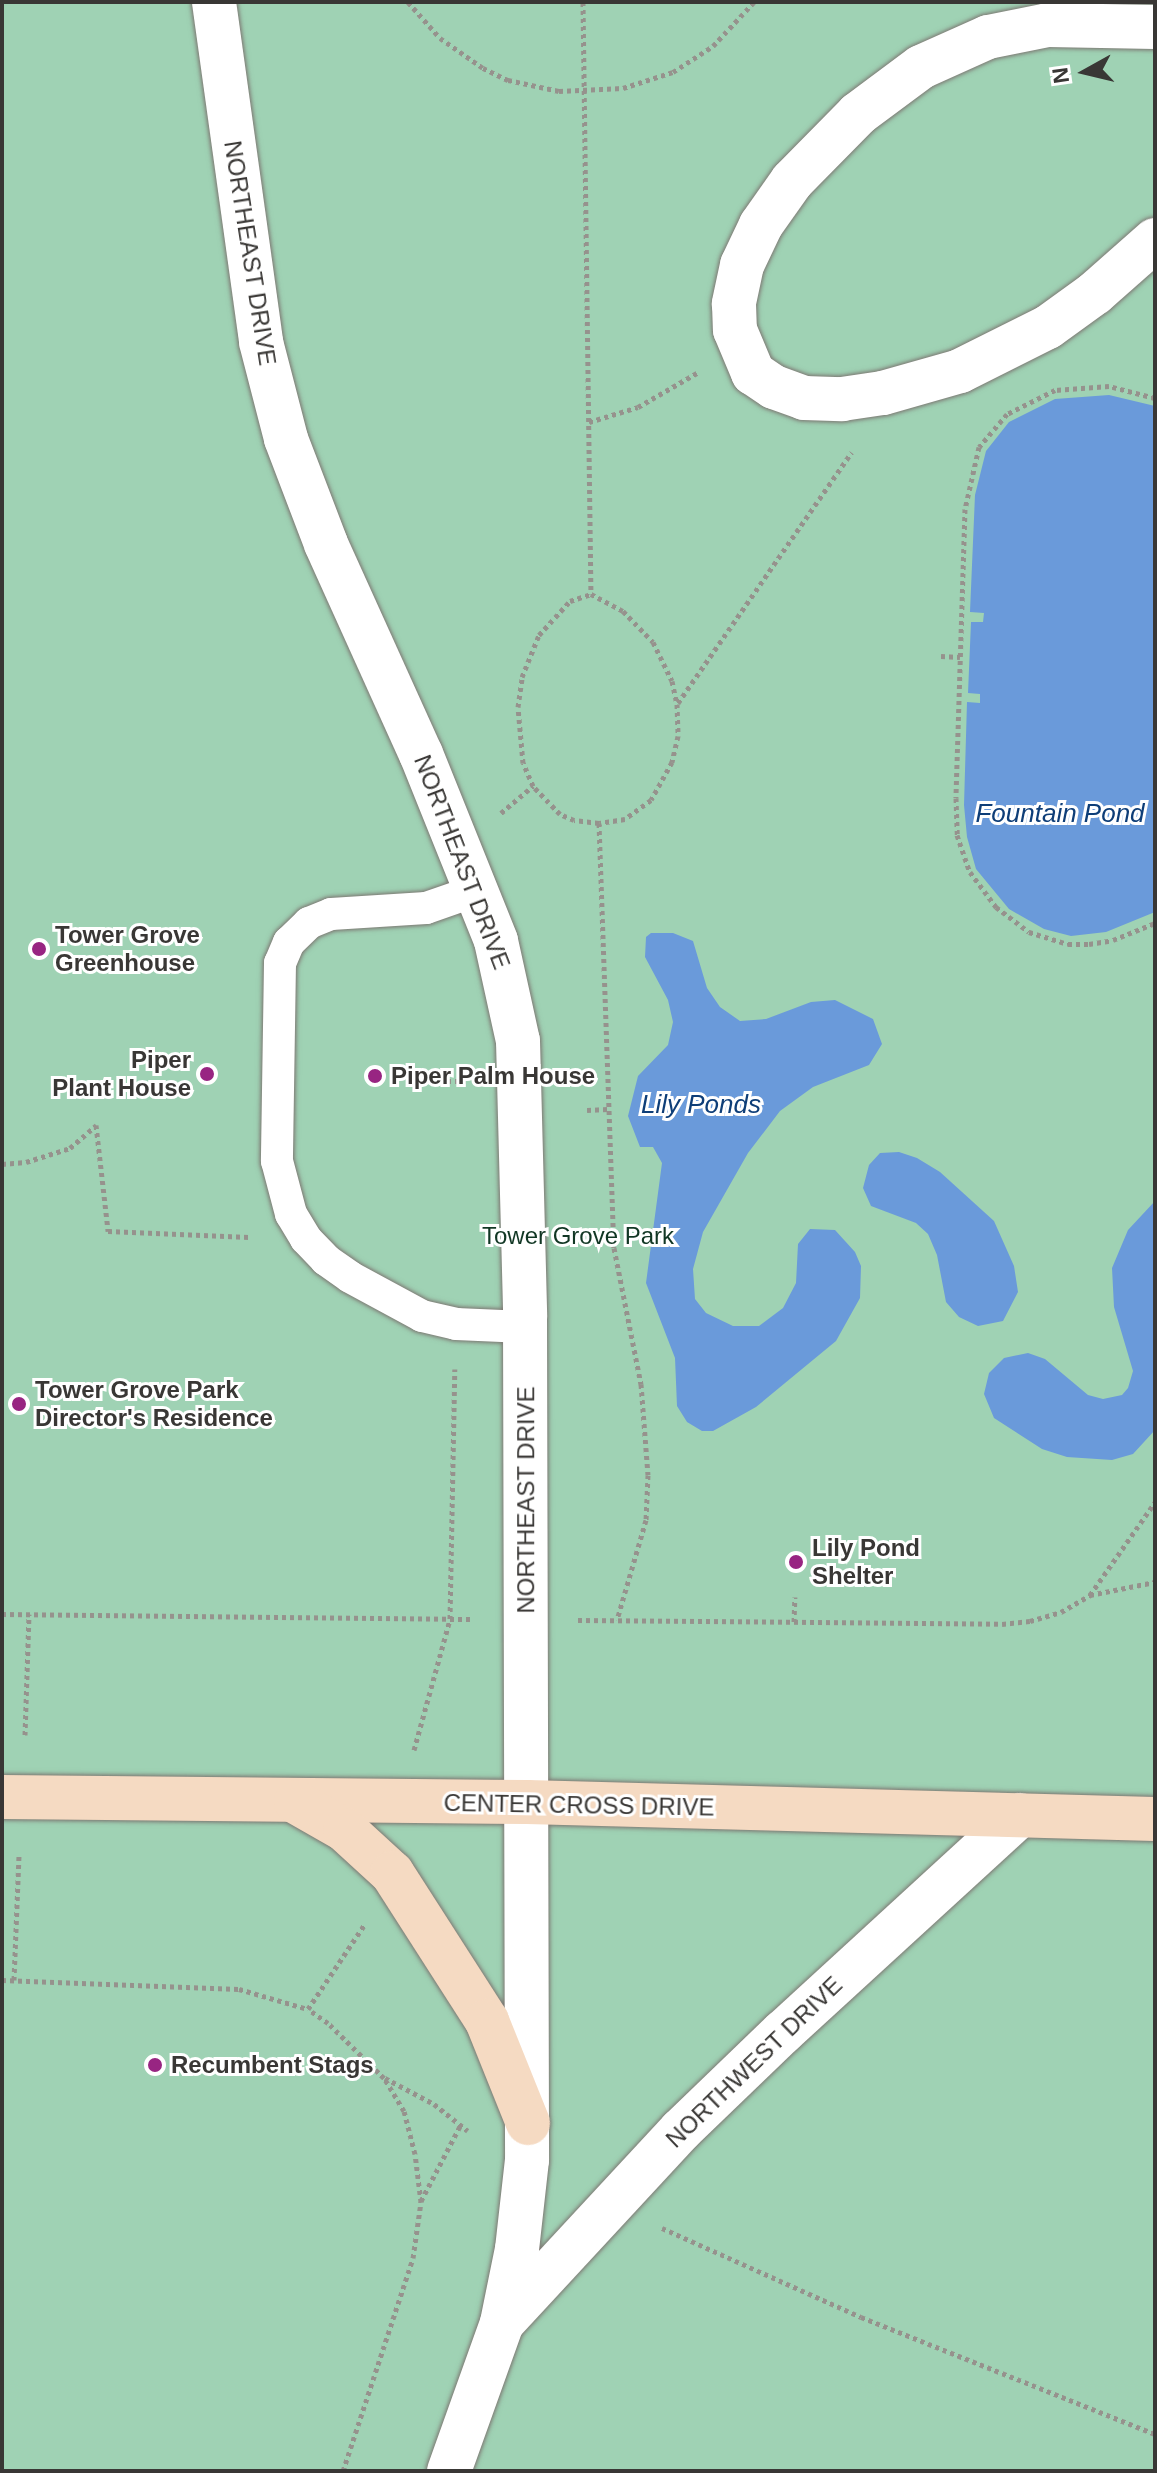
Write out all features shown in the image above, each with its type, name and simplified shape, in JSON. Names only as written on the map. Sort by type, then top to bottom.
[{"type":"street","name":"NORTHEAST DRIVE","points":[[214,2],[261,342],[286,439],[326,544],[421,754],[475,891],[502,962],[518,1041],[525,1327],[527,1802]]},
{"type":"street","points":[[1155,27],[1048,25],[988,37],[921,67],[858,114],[792,181],[761,225],[742,265],[734,304],[735,330],[753,373],[774,387],[804,398],[842,399],[883,393],[960,371],[1048,327],[1155,240]]},
{"type":"street","name":"CENTER CROSS DRIVE","points":[[2,1797],[527,1802],[1155,1819]]},
{"type":"street","points":[[294,1800],[345,1830],[392,1873],[487,2021],[528,2123]]},
{"type":"street","name":"NORTHWEST DRIVE","points":[[449,2471],[502,2323],[525,2192],[528,2123],[527,1802]]},
{"type":"street","name":"NORTHWEST DRIVE","points":[[502,2323],[681,2130],[1020,1815]]},
{"type":"lane","points":[[475,891],[426,908],[331,914],[309,923],[289,942],[280,963],[277,1161],[291,1214],[306,1239],[326,1260],[386,1299],[422,1316],[456,1324],[525,1327]]},
{"type":"path","points":[[408,2],[440,38],[483,68],[536,88],[583,91],[623,88],[673,72],[713,46],[754,2]]},
{"type":"path","points":[[583,2],[591,594]]},
{"type":"path","points":[[589,422],[638,407],[693,375]]},
{"type":"path","points":[[1155,398],[1109,386],[1055,390],[1018,405],[991,429],[979,447],[968,487],[960,657],[957,835],[962,854],[981,891],[1011,920],[1029,932],[1068,944],[1113,940],[1155,923]]},
{"type":"path","points":[[677,704],[857,445]]},
{"type":"path","points":[[591,594],[623,611],[653,642],[672,681],[677,704],[678,736],[672,762],[651,800],[625,819],[599,823],[574,820],[560,814],[533,786],[523,763],[518,707],[522,677],[539,635],[570,601],[591,594]]},
{"type":"path","points":[[941,656],[960,657]]},
{"type":"path","points":[[599,823],[614,1248],[641,1384],[648,1475],[646,1520],[617,1620]]},
{"type":"path","points":[[587,1110],[608,1109]]},
{"type":"path","points":[[2,1164],[26,1162],[70,1148],[96,1125],[108,1231],[306,1239]]},
{"type":"path","points":[[425,1708],[450,1619],[456,1324]]},
{"type":"path","points":[[1090,1595],[1155,1502]]},
{"type":"path","points":[[572,1620],[1002,1624],[1061,1612],[1090,1595],[1155,1582]]},
{"type":"path","points":[[794,1622],[795,1597]]},
{"type":"path","points":[[2,1614],[481,1619]]},
{"type":"path","points":[[25,1735],[29,1614]]},
{"type":"path","points":[[14,1980],[19,1856]]},
{"type":"path","points":[[308,2009],[370,1917]]},
{"type":"path","points":[[2,1980],[239,1989],[308,2009],[328,2023],[384,2078],[404,2111],[415,2154],[421,2202],[413,2258],[343,2471]]},
{"type":"path","points":[[384,2078],[434,2104],[468,2131]]},
{"type":"path","points":[[421,2202],[461,2124]]},
{"type":"path","points":[[655,2225],[861,2317],[1155,2434]]},
{"type":"green space","name":"Tower Grove Park","points":[[2,2],[1155,2],[1155,2471],[2,2471]]},
{"type":"water","name":"Fountain Pond","points":[[1109,395],[1155,406],[1155,912],[1106,932],[1071,936],[1044,929],[1009,909],[976,869],[967,837],[964,805],[967,702],[980,703],[980,694],[968,693],[971,622],[983,622],[984,613],[970,612],[975,495],[986,451],[1009,422],[1055,399]]},
{"type":"water","name":"Lily Ponds","points":[[651,933],[673,933],[693,941],[707,988],[720,1007],[740,1021],[766,1019],[811,1002],[835,1000],[873,1019],[882,1044],[869,1065],[813,1087],[780,1111],[748,1153],[703,1232],[693,1269],[695,1299],[706,1313],[733,1326],[759,1326],[783,1308],[796,1283],[798,1244],[810,1229],[835,1230],[855,1252],[861,1266],[860,1298],[836,1341],[756,1407],[713,1431],[702,1431],[687,1422],[677,1406],[675,1358],[646,1283],[662,1163],[653,1147],[640,1147],[628,1116],[638,1076],[668,1045],[673,1022],[668,1000],[645,957],[646,937]]},
{"type":"water","points":[[899,1152],[917,1158],[940,1172],[994,1221],[1014,1266],[1018,1292],[1003,1321],[978,1326],[959,1317],[946,1302],[937,1255],[928,1234],[916,1223],[871,1206],[863,1188],[869,1165],[880,1153]]},
{"type":"water","points":[[1155,1201],[1155,1430],[1133,1454],[1112,1460],[1067,1457],[1042,1449],[994,1418],[984,1394],[989,1373],[1004,1358],[1028,1353],[1045,1359],[1088,1395],[1103,1399],[1122,1395],[1128,1388],[1133,1371],[1114,1307],[1112,1268],[1128,1230]]},
{"type":"place","name":"Tower Grove Greenhouse","points":[[39,949]]},
{"type":"place","name":"Piper Plant House","points":[[207,1074]]},
{"type":"place","name":"Piper Palm House","points":[[375,1076]]},
{"type":"place","name":"Tower Grove Park Director's Residence","points":[[19,1404]]},
{"type":"place","name":"Lily Pond Shelter","points":[[796,1562]]},
{"type":"place","name":"Recumbent Stags","points":[[155,2065]]}]
